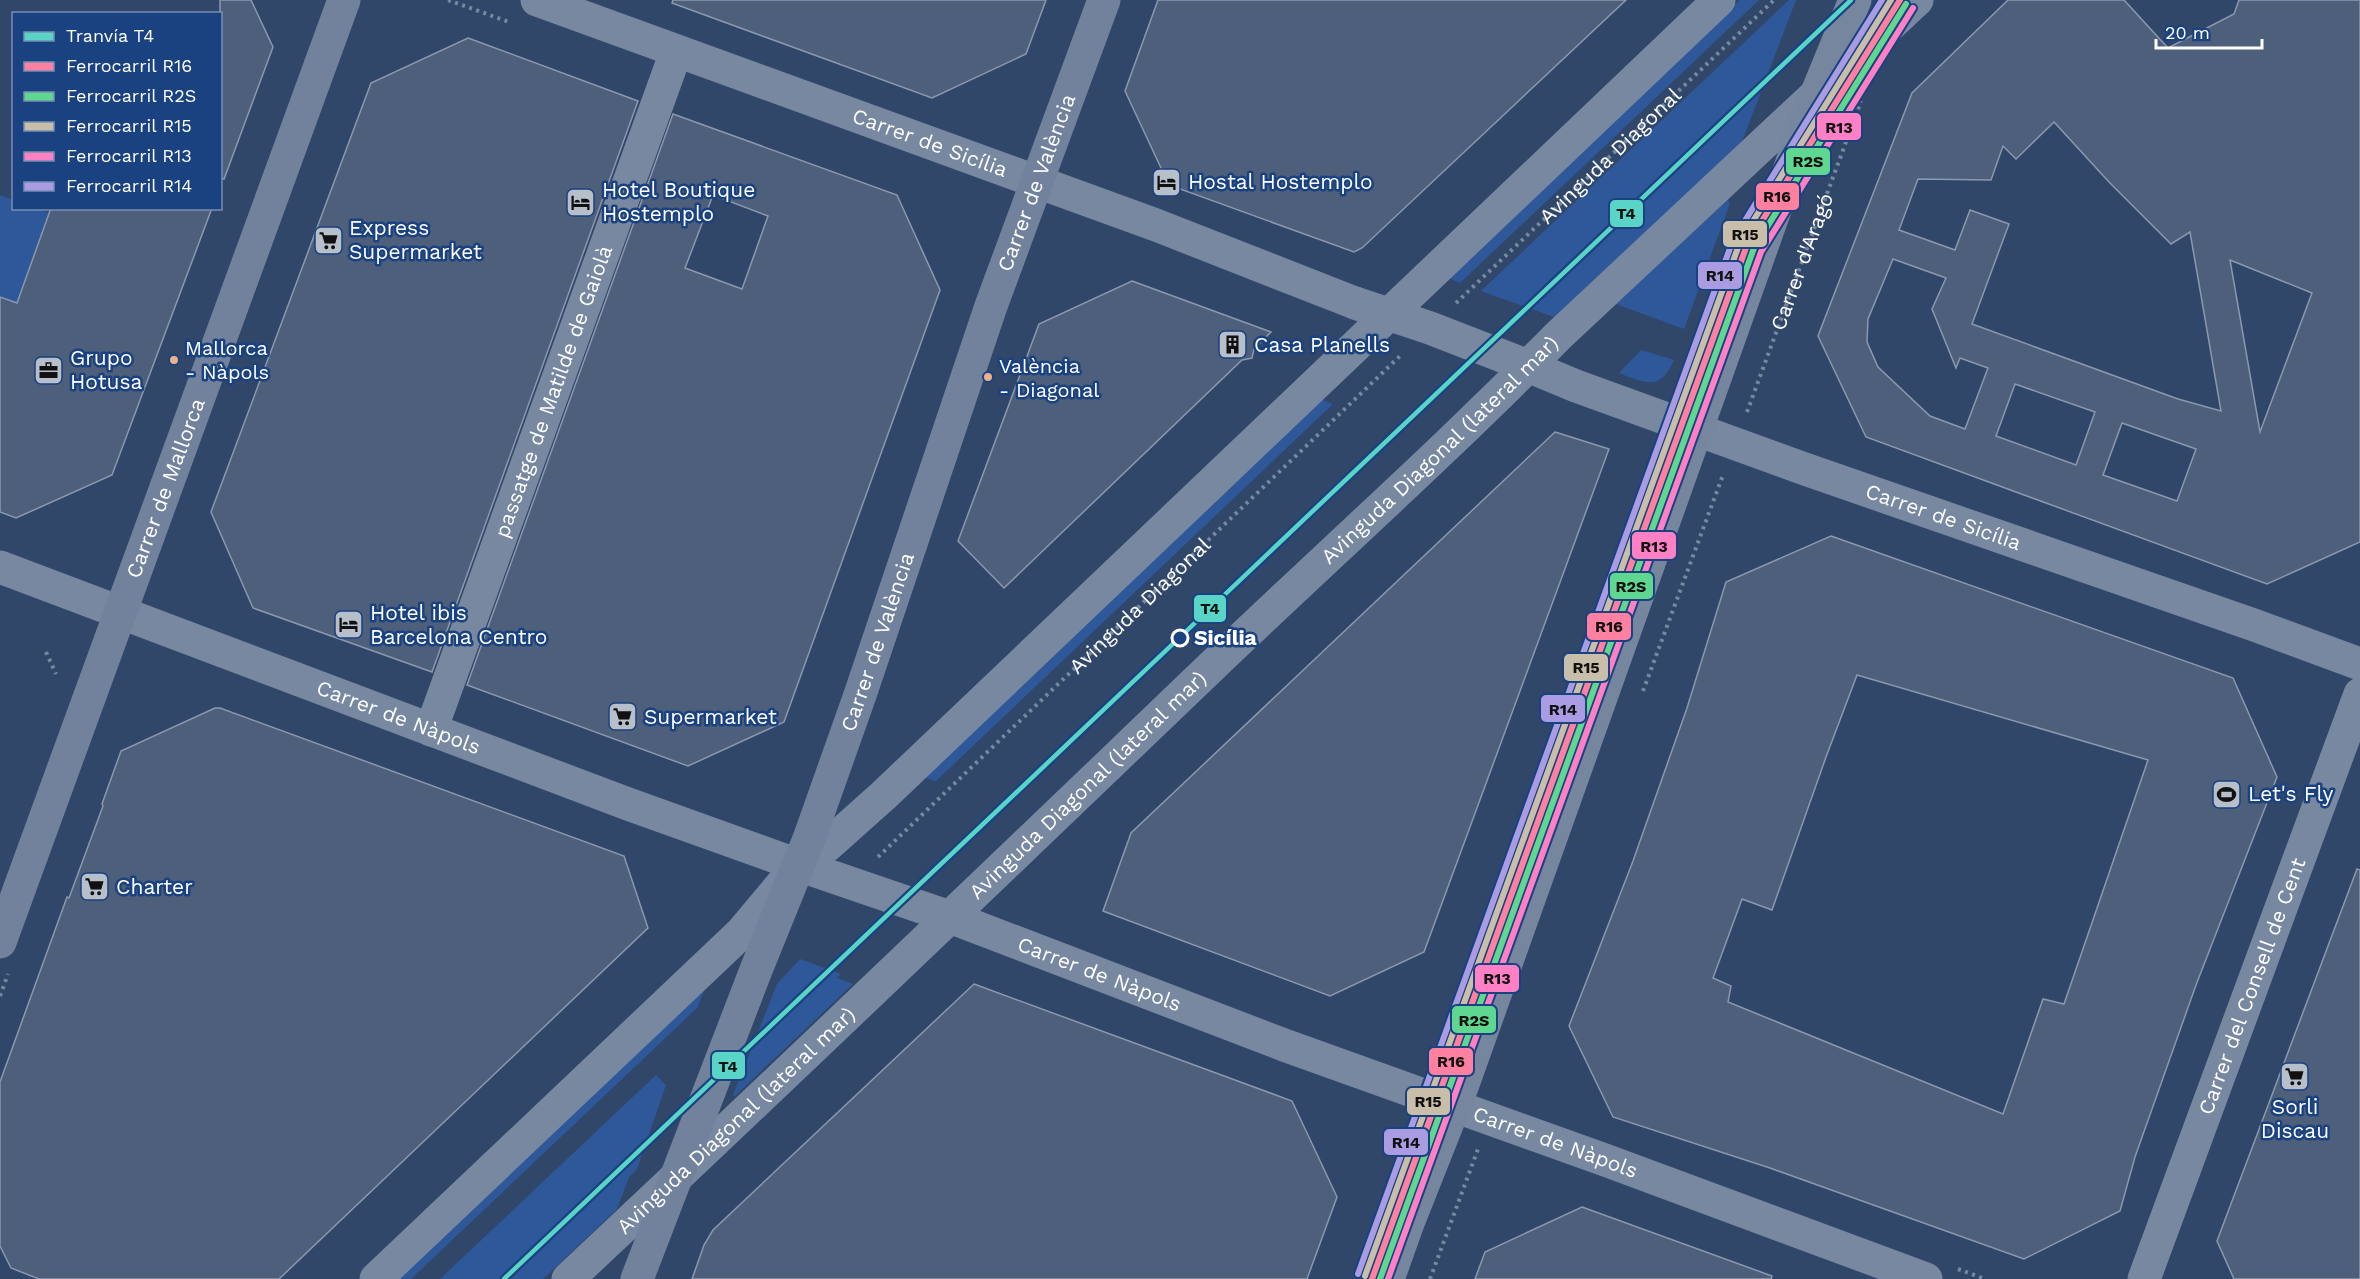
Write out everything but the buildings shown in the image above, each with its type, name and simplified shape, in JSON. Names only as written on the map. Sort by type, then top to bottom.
[{"type":"main road","name":"Carrer de Mallorca","points":[[0,942],[344,0]]},
{"type":"main road","name":"Carrer de València","points":[[637,1279],[798,865],[860,696],[969,369],[1104,0]]},
{"type":"main road","name":"Carrer d'Aragó","points":[[1388,1279],[1455,1107],[1816,95],[1855,0]]},
{"type":"street","name":"Carrer de Sicília","points":[[537,0],[1156,225],[1355,303],[1430,328],[1698,430],[2360,664]]},
{"type":"street","points":[[376,1279],[741,933],[798,865],[828,845],[884,795],[1719,0]]},
{"type":"street","points":[[1816,95],[1917,0]]},
{"type":"street","name":"passatge de Matilde de Gaiolà","points":[[431,730],[676,52]]},
{"type":"street","name":"Avinguda Diagonal (lateral mar)","points":[[568,1279],[1816,95]]},
{"type":"street","name":"Carrer de Nàpols","points":[[0,567],[628,804],[950,917],[1284,1045],[1605,1160],[1926,1279]]},
{"type":"street","name":"Carrer del Consell de Cent","points":[[2144,1279],[2360,694]]},
{"type":"path","name":"Avinguda Diagonal","points":[[1454,306],[1774,0]]},
{"type":"path","name":"Carrer d'Aragó","points":[[1756,389],[1862,101]]},
{"type":"path","name":"Avinguda Diagonal","points":[[895,840],[1385,371]]},
{"type":"path","points":[[46,652],[56,674]]},
{"type":"path","points":[[1430,1279],[1473,1166]]},
{"type":"shaded area","points":[[1740,0],[1759,0],[1460,283],[1448,278]]},
{"type":"shaded area","points":[[1789,0],[1796,0],[1741,144],[1557,318],[1481,291]]},
{"type":"shaded area","points":[[0,195],[12,200],[12,210],[40,210],[49,213],[0,350]]},
{"type":"shaded area","points":[[1726,198],[1730,203],[1684,329],[1613,303]]},
{"type":"shaded area","points":[[1641,350],[1674,360],[1669,370],[1657,381],[1644,382],[1619,373]]},
{"type":"shaded area","points":[[1320,399],[1333,404],[936,781],[922,777]]},
{"type":"shaded area","points":[[800,959],[841,974],[837,978],[853,984],[735,1096],[733,1095],[777,984]]},
{"type":"shaded area","points":[[707,983],[697,1008],[411,1279],[394,1279]]},
{"type":"shaded area","points":[[656,1075],[666,1085],[637,1169],[629,1177],[617,1209],[543,1279],[440,1279]]},
{"type":"tram line","name":"T4","points":[[504,1279],[1851,0]]},
{"type":"rail line","name":"R14","points":[[1358,1274],[1733,240],[1882,0]]},
{"type":"rail line","name":"R15","points":[[1365,1276],[1740,242],[1891,0]]},
{"type":"rail line","name":"R16","points":[[1372,1279],[1747,245],[1900,0]]},
{"type":"rail line","name":"R2S","points":[[1380,1279],[1754,248],[1906,4]]},
{"type":"rail line","name":"R13","points":[[1388,1279],[1761,252],[1913,8]]},
{"type":"place","name":"Hostal Hostemplo","points":[[1167,182]]},
{"type":"place","name":"Hotel Boutique Hostemplo","points":[[581,202]]},
{"type":"place","name":"Express Supermarket","points":[[328,240]]},
{"type":"place","name":"Casa Planells","points":[[1233,345]]},
{"type":"place","name":"Mallorca - Nàpols","points":[[174,360]]},
{"type":"place","name":"Grupo Hotusa","points":[[49,370]]},
{"type":"place","name":"València - Diagonal","points":[[988,377]]},
{"type":"place","name":"Hotel ibis Barcelona Centro","points":[[349,625]]},
{"type":"place","name":"Sicília","points":[[1180,638]]},
{"type":"place","name":"Supermarket","points":[[623,717]]},
{"type":"place","name":"Let's Fly","points":[[2227,794]]},
{"type":"place","name":"Charter","points":[[95,887]]},
{"type":"place","name":"Sorli Discau","points":[[2295,1076]]}]
